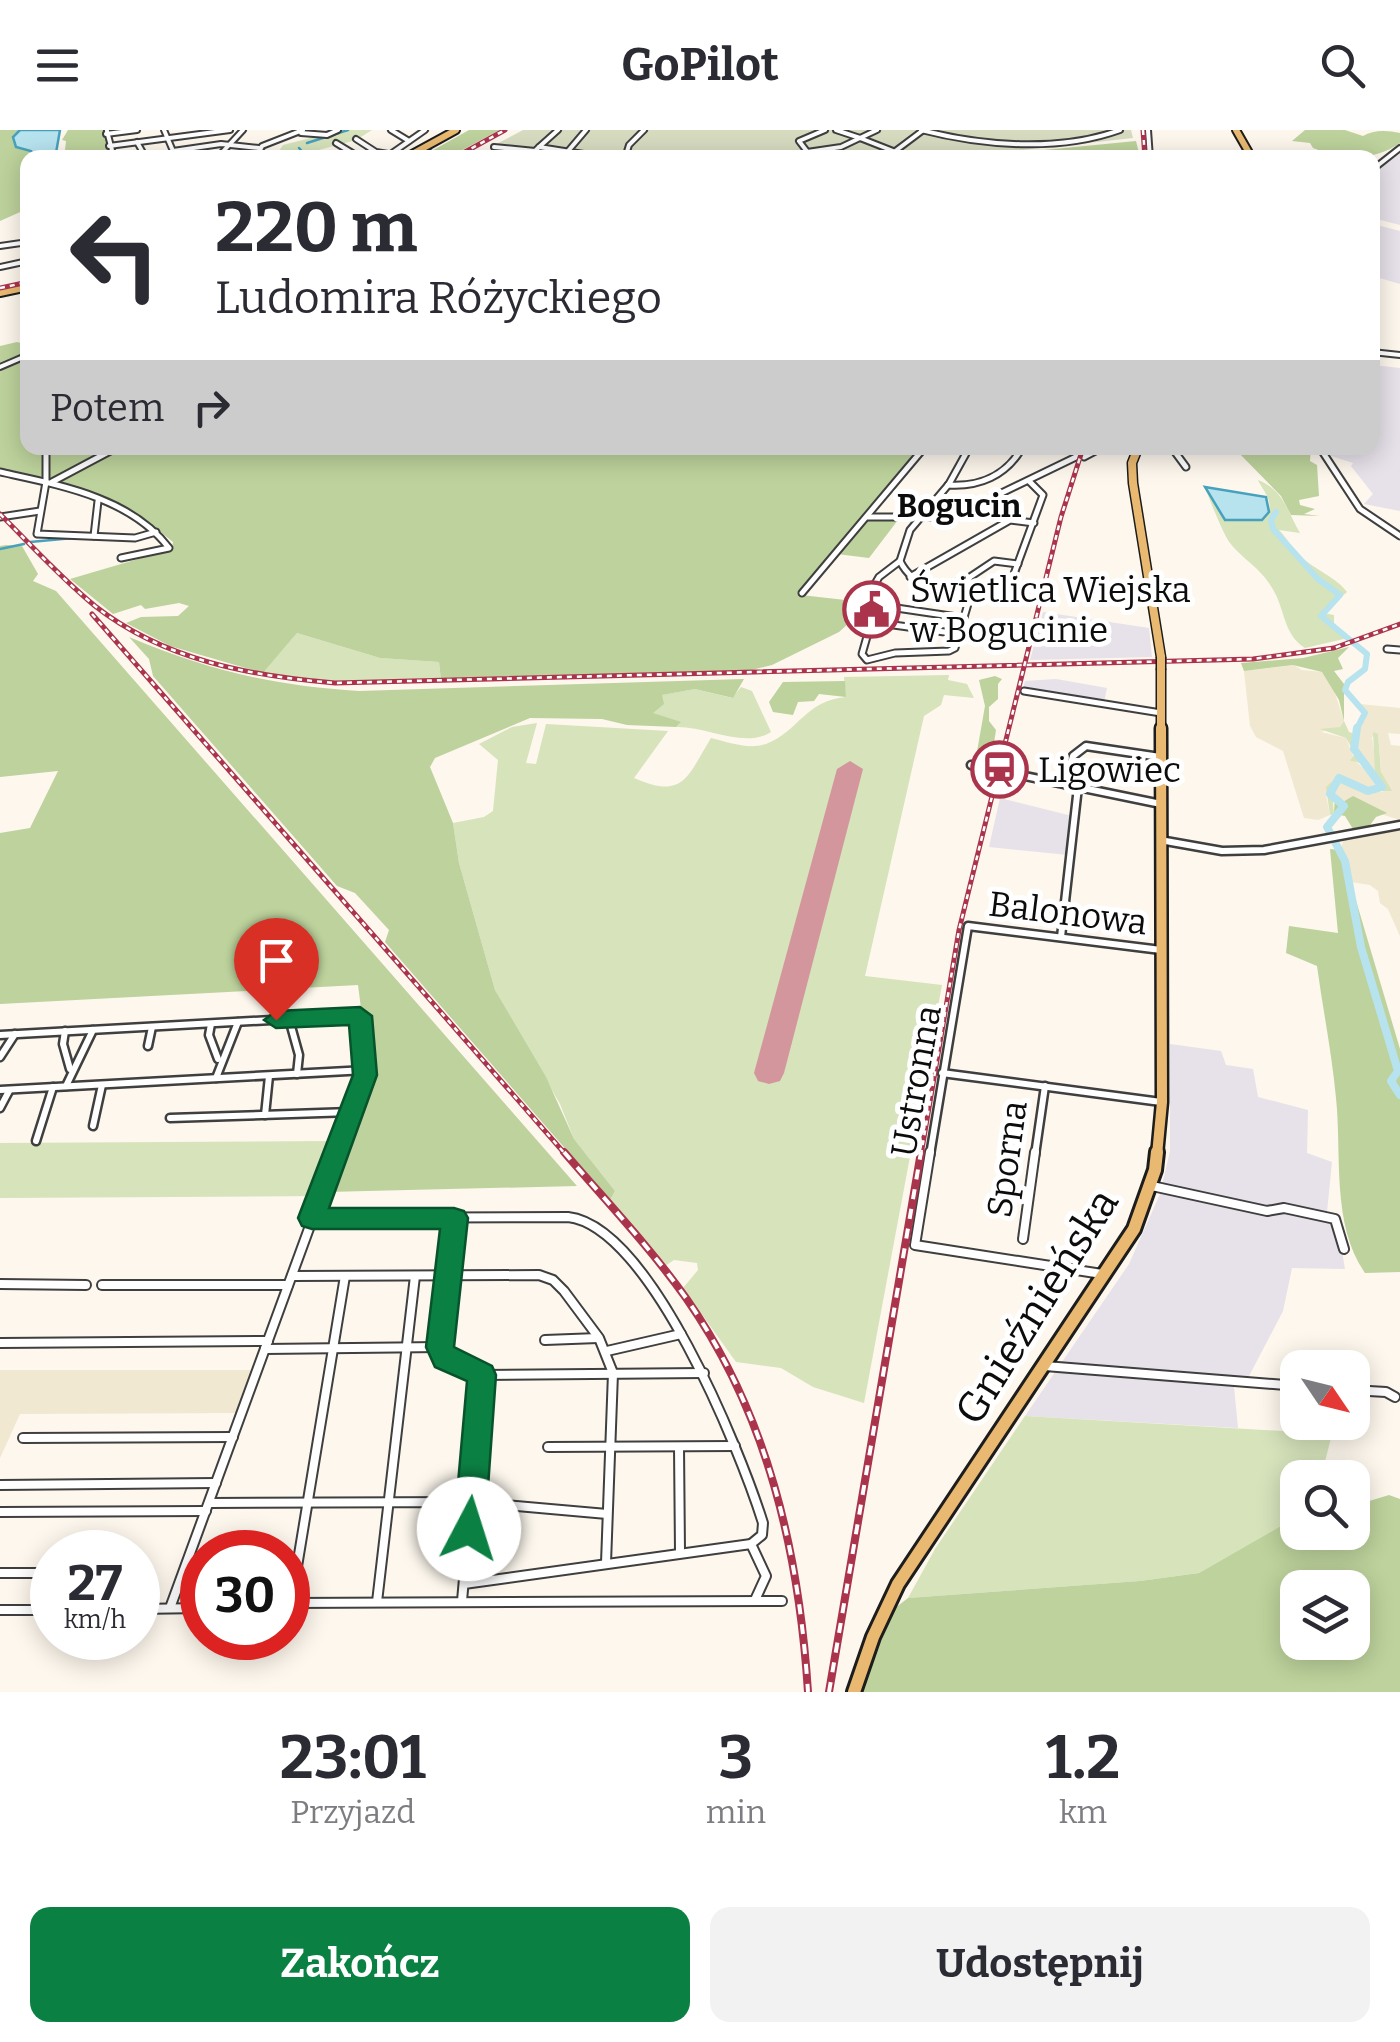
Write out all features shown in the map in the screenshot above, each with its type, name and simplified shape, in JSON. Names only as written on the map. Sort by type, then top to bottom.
[{"type":"main road","points":[[423,150],[460,130]]},
{"type":"main road","name":"Gnieźnieńska","points":[[854,1692],[873,1637],[906,1571],[1106,1275],[1134,1229],[1151,1186],[1161,1139],[1162,1102],[1161,670],[1132,470],[1137,455]]},
{"type":"street","points":[[111,150],[106,132],[138,130]]},
{"type":"street","points":[[164,130],[173,150]]},
{"type":"street","points":[[109,146],[230,130]]},
{"type":"street","points":[[223,150],[247,130]]},
{"type":"street","points":[[182,150],[228,145],[259,148],[302,131],[326,135],[338,130]]},
{"type":"street","points":[[392,130],[410,142]]},
{"type":"street","points":[[397,150],[425,130]]},
{"type":"street","points":[[536,150],[558,130]]},
{"type":"street","points":[[539,147],[569,150],[586,130]]},
{"type":"street","points":[[627,150],[644,130]]},
{"type":"street","points":[[805,150],[798,141],[825,130]]},
{"type":"street","points":[[836,130],[893,150]]},
{"type":"street","points":[[819,150],[844,146],[876,130]]},
{"type":"street","points":[[897,150],[922,130],[976,142],[1094,138],[1120,130]]},
{"type":"street","points":[[1090,130],[1094,138]]},
{"type":"street","points":[[1047,132],[1051,141]]},
{"type":"street","points":[[356,138],[373,150]]},
{"type":"street","points":[[137,142],[142,150]]},
{"type":"street","points":[[336,143],[347,150]]},
{"type":"street","points":[[494,147],[525,150]]},
{"type":"street","points":[[1380,164],[1400,148]]},
{"type":"street","points":[[46,455],[38,534],[137,538],[156,532]]},
{"type":"street","points":[[46,482],[59,480],[104,455]]},
{"type":"street","points":[[802,594],[918,455]]},
{"type":"street","points":[[965,455],[948,485],[918,517],[901,549],[900,561],[908,578],[921,586],[1002,602],[1042,493],[1029,481]]},
{"type":"street","points":[[948,485],[1004,472],[1019,455]]},
{"type":"street","points":[[868,517],[956,516],[1085,455]]},
{"type":"street","points":[[1177,455],[1186,467]]},
{"type":"street","points":[[1325,455],[1360,509],[1400,536]]},
{"type":"street","points":[[0,472],[46,482],[131,514],[156,532],[169,548],[121,558]]},
{"type":"street","points":[[94,536],[98,501]]},
{"type":"street","points":[[0,516],[40,512]]},
{"type":"street","points":[[908,578],[1010,520],[1034,523]]},
{"type":"street","points":[[861,608],[879,577],[900,561]]},
{"type":"street","points":[[960,595],[970,577],[994,561],[1018,564]]},
{"type":"street","points":[[964,618],[886,604],[868,633],[862,654],[867,660],[895,653],[955,648],[959,634],[964,618],[970,598]]},
{"type":"street","points":[[878,622],[959,634]]},
{"type":"street","points":[[1387,649],[1400,650]]},
{"type":"street","points":[[1024,692],[1161,713]]},
{"type":"street","points":[[1065,784],[1073,756],[1086,746],[1162,758]]},
{"type":"street","points":[[971,765],[1162,804]]},
{"type":"street","points":[[1061,937],[1078,787]]},
{"type":"street","points":[[1162,840],[1242,852],[1286,848],[1340,834],[1400,825]]},
{"type":"street","name":"Balonowa","points":[[968,926],[1162,950]]},
{"type":"street","name":"Ustronna","points":[[968,926],[914,1245],[1106,1275]]},
{"type":"street","points":[[0,1035],[360,1016],[366,1070],[170,1608]]},
{"type":"street","points":[[289,1019],[299,1055],[297,1074]]},
{"type":"street","points":[[216,1078],[219,1061],[236,1033],[238,1022]]},
{"type":"street","points":[[211,1023],[210,1035],[219,1061]]},
{"type":"street","points":[[148,1046],[152,1026]]},
{"type":"street","points":[[66,1087],[70,1069],[90,1042],[92,1030]]},
{"type":"street","points":[[65,1031],[63,1044],[70,1069]]},
{"type":"street","points":[[0,1058],[15,1034]]},
{"type":"street","points":[[0,1108],[5,1090],[366,1070]]},
{"type":"street","points":[[942,1074],[1162,1102]]},
{"type":"street","points":[[265,1116],[269,1076]]},
{"type":"street","points":[[93,1126],[102,1085]]},
{"type":"street","name":"Sporna","points":[[1023,1239],[1045,1086]]},
{"type":"street","points":[[36,1141],[53,1088]]},
{"type":"street","points":[[170,1118],[351,1112]]},
{"type":"street","points":[[1151,1186],[1267,1211],[1284,1208],[1335,1219],[1344,1249]]},
{"type":"street","points":[[312,1218],[568,1217],[597,1224],[643,1278],[682,1334],[706,1373],[735,1446],[741,1451],[763,1524],[762,1536],[751,1544],[464,1584]]},
{"type":"street","points":[[454,1218],[440,1347],[446,1358],[482,1375],[706,1373]]},
{"type":"street","points":[[301,1530],[345,1276]]},
{"type":"street","points":[[102,1285],[345,1276],[546,1276],[564,1292],[600,1338],[613,1372],[606,1563]]},
{"type":"street","points":[[377,1602],[415,1276]]},
{"type":"street","points":[[0,1284],[86,1285]]},
{"type":"street","points":[[606,1351],[621,1344],[663,1343],[682,1334]]},
{"type":"street","points":[[544,1340],[600,1338]]},
{"type":"street","points":[[0,1343],[440,1347]]},
{"type":"street","points":[[1043,1366],[1280,1385]]},
{"type":"street","points":[[462,1602],[482,1375]]},
{"type":"street","points":[[1370,1391],[1395,1397]]},
{"type":"street","points":[[23,1438],[233,1437]]},
{"type":"street","points":[[548,1447],[735,1446]]},
{"type":"street","points":[[679,1447],[680,1552]]},
{"type":"street","points":[[0,1484],[216,1483]]},
{"type":"street","points":[[0,1512],[306,1502],[472,1502],[607,1514]]},
{"type":"street","points":[[751,1544],[766,1576],[755,1600]]},
{"type":"street","points":[[0,1573],[30,1573]]},
{"type":"street","points":[[310,1603],[782,1601]]},
{"type":"street","points":[[160,1608],[180,1608]]},
{"type":"street","points":[[0,1610],[30,1610]]},
{"type":"shaded area","points":[[1400,152],[1400,225],[1380,220],[1380,168]]},
{"type":"shaded area","points":[[1380,226],[1400,231],[1400,284],[1380,278]]},
{"type":"shaded area","points":[[1380,366],[1400,368],[1400,511],[1364,504],[1373,494],[1351,466],[1353,463],[1331,456],[1380,455]]},
{"type":"shaded area","points":[[1043,612],[1149,628],[1152,657],[1030,660]]},
{"type":"shaded area","points":[[1294,665],[1322,672],[1331,681],[1344,721],[1340,727],[1321,732],[1346,738],[1355,761],[1379,781],[1377,788],[1367,788],[1342,776],[1326,795],[1330,815],[1318,820],[1304,818],[1283,751],[1256,737],[1250,726],[1244,671]]},
{"type":"shaded area","points":[[1056,679],[1107,688],[1104,702],[1023,689],[1025,681]]},
{"type":"shaded area","points":[[1360,704],[1400,708],[1400,734],[1388,733],[1391,745],[1400,746],[1400,820],[1342,802],[1333,792],[1341,780],[1367,791],[1383,792],[1378,734],[1372,737],[1377,773],[1367,768],[1358,751],[1357,728],[1368,714]]},
{"type":"shaded area","points":[[1000,798],[1072,816],[1068,855],[989,847]]},
{"type":"shaded area","points":[[1400,827],[1400,936],[1388,909],[1380,903],[1378,891],[1370,885],[1351,882],[1341,850],[1344,836]]},
{"type":"shaded area","points":[[1170,1044],[1221,1051],[1226,1065],[1253,1069],[1258,1097],[1308,1110],[1307,1153],[1332,1162],[1327,1212],[1337,1221],[1345,1269],[1292,1268],[1283,1311],[1248,1378],[1234,1387],[1238,1428],[1025,1416],[1129,1264],[1160,1194],[1170,1151]]},
{"type":"shaded area","points":[[0,1370],[254,1370],[237,1413],[20,1414],[0,1458]]},
{"type":"green space","points":[[0,130],[20,130],[13,137],[16,147],[27,150],[20,150],[20,212],[0,221]]},
{"type":"green space","points":[[68,130],[105,130],[110,150],[65,150],[66,141],[62,140]]},
{"type":"green space","points":[[342,130],[372,130],[356,140],[319,150],[280,150],[283,145]]},
{"type":"green space","points":[[469,130],[500,130],[462,150],[433,150]]},
{"type":"green space","points":[[523,130],[1131,130],[1133,138],[1023,150],[491,147]]},
{"type":"green space","points":[[1305,130],[1345,130],[1363,136],[1385,131],[1400,133],[1400,143],[1380,153],[1320,150],[1310,143],[1292,141]]},
{"type":"green space","points":[[1136,141],[1138,150],[1044,150]]},
{"type":"green space","points":[[20,343],[20,455],[43,455],[42,476],[38,478],[0,471],[0,346]]},
{"type":"green space","points":[[47,455],[918,455],[867,517],[898,520],[869,558],[837,554],[801,595],[863,602],[860,613],[839,632],[772,665],[747,671],[441,680],[439,662],[380,658],[297,633],[263,673],[170,646],[126,623],[141,617],[178,616],[189,606],[179,603],[145,609],[141,605],[113,614],[70,579],[172,549],[173,542],[143,518],[60,484],[62,479],[45,478]]},
{"type":"green space","points":[[1241,455],[1310,455],[1310,461],[1317,465],[1319,496],[1299,500],[1300,505],[1315,509],[1304,514],[1320,516],[1291,515],[1281,496]]},
{"type":"green space","points":[[1258,480],[1280,496],[1300,533],[1279,530],[1306,561],[1347,592],[1323,613],[1334,615],[1334,627],[1348,638],[1305,648],[1298,643],[1271,586],[1227,538],[1205,487],[1226,516],[1261,520],[1270,505]]},
{"type":"green space","points":[[0,546],[22,546],[38,574],[33,581],[56,591],[577,1186],[326,1192],[369,1070],[358,985],[0,1004],[0,833],[30,828],[58,771],[0,777]]},
{"type":"green space","points":[[297,633],[380,658],[439,662],[441,680],[342,682],[263,673]]},
{"type":"green space","points":[[129,637],[186,659],[241,674],[359,691],[744,679],[733,698],[695,689],[662,695],[664,704],[653,713],[681,722],[676,727],[627,725],[602,719],[530,718],[435,758],[430,767],[453,823],[459,863],[495,990],[546,1077],[574,1139],[615,1191],[610,1200],[385,942],[389,930],[355,893],[337,886],[153,676],[149,659]]},
{"type":"green space","points":[[1349,647],[1338,658],[1343,669],[1334,671],[1344,684],[1344,721],[1339,700],[1322,672],[1293,665],[1244,671],[1241,663],[1303,658]]},
{"type":"green space","points":[[949,675],[948,680],[967,684],[974,698],[944,695],[941,705],[924,716],[865,976],[942,985],[864,1403],[813,1387],[781,1368],[736,1362],[683,1288],[698,1270],[697,1263],[674,1260],[665,1266],[610,1200],[615,1191],[574,1139],[560,1104],[495,990],[459,863],[453,823],[484,817],[493,811],[498,760],[479,744],[512,727],[537,723],[526,763],[536,764],[546,724],[668,731],[634,778],[664,787],[689,774],[711,738],[745,746],[766,744],[821,704],[846,697],[844,677]]},
{"type":"green space","points":[[995,676],[1002,679],[998,699],[989,707],[989,721],[996,730],[983,765],[975,763],[985,706],[979,680]]},
{"type":"green space","points":[[845,681],[846,697],[819,694],[814,701],[798,702],[793,715],[773,712],[769,702],[783,682]]},
{"type":"green space","points":[[741,687],[752,691],[771,732],[760,737],[737,738],[676,727],[680,723],[652,713],[663,704],[661,695],[695,689],[732,698]]},
{"type":"green space","points":[[1344,721],[1349,732],[1358,735],[1358,751],[1375,773],[1373,732],[1378,734],[1381,772],[1392,791],[1367,791],[1341,781],[1332,790],[1334,814],[1330,815],[1326,787],[1338,776],[1367,788],[1379,785],[1368,769],[1350,761],[1355,754],[1346,738],[1320,729],[1340,727]]},
{"type":"green space","points":[[1335,796],[1343,802],[1353,796],[1387,813],[1376,817],[1370,825],[1353,829],[1345,816],[1334,814]]},
{"type":"green space","points":[[1330,849],[1341,850],[1400,1049],[1400,1272],[1365,1273],[1354,1254],[1342,1211],[1336,1098],[1317,966],[1286,953],[1289,926],[1338,933]]},
{"type":"green space","points":[[338,1141],[316,1196],[0,1198],[0,1143]]},
{"type":"green space","points":[[1025,1416],[1280,1431],[1280,1440],[1330,1440],[1325,1460],[1280,1460],[1280,1526],[1199,1573],[908,1598],[935,1549]]},
{"type":"green space","points":[[1389,1495],[1400,1499],[1400,1692],[861,1692],[890,1612],[908,1598],[1199,1573],[1280,1526],[1280,1550],[1370,1550],[1370,1501]]},
{"type":"water","points":[[20,130],[60,130],[57,150],[16,147],[13,137]]},
{"type":"water","points":[[1205,487],[1266,497],[1269,512],[1262,520],[1225,520]]},
{"type":"waterway","points":[[307,143],[348,130]]},
{"type":"waterway","points":[[1276,512],[1271,520],[1273,529],[1318,579],[1340,595],[1321,616],[1367,654],[1365,669],[1348,682],[1345,690],[1365,713],[1357,728]]},
{"type":"waterway","points":[[30,542],[73,538]]},
{"type":"waterway","points":[[0,549],[24,544]]},
{"type":"waterway","points":[[1357,728],[1354,749],[1382,787],[1368,791],[1339,778],[1330,794],[1344,806],[1327,827],[1345,861],[1361,947],[1398,1071],[1391,1081],[1400,1095]]},
{"type":"runway","points":[[769,1073],[850,769]]},
{"type":"railway","points":[[469,150],[505,130]]},
{"type":"railway","points":[[1143,130],[1144,150]]},
{"type":"railway","points":[[0,288],[20,284]]},
{"type":"railway","points":[[1024,665],[1061,517],[1081,455]]},
{"type":"railway","points":[[0,514],[58,573],[122,625],[179,652],[271,676],[335,683],[1024,665]]},
{"type":"railway","points":[[92,614],[566,1155]]},
{"type":"railway","points":[[1024,665],[1253,659],[1334,648],[1400,624]]},
{"type":"railway","points":[[921,1155],[959,930],[1024,665]]},
{"type":"railway","points":[[564,1152],[686,1298],[738,1389],[758,1437],[787,1537],[797,1588],[808,1692]]},
{"type":"railway","points":[[829,1692],[921,1152]]},
{"type":"place","name":"Świetlica Wiejska w Bogucinie","points":[[871,610]]},
{"type":"place","name":"Ligowiec","points":[[999,770]]},
{"type":"district","name":"Bogucin","points":[[959,506]]},
{"type":"route","points":[[276,1020],[360,1016],[365,1075],[312,1218],[454,1218],[440,1347],[446,1358],[482,1375],[469,1529]]}]
